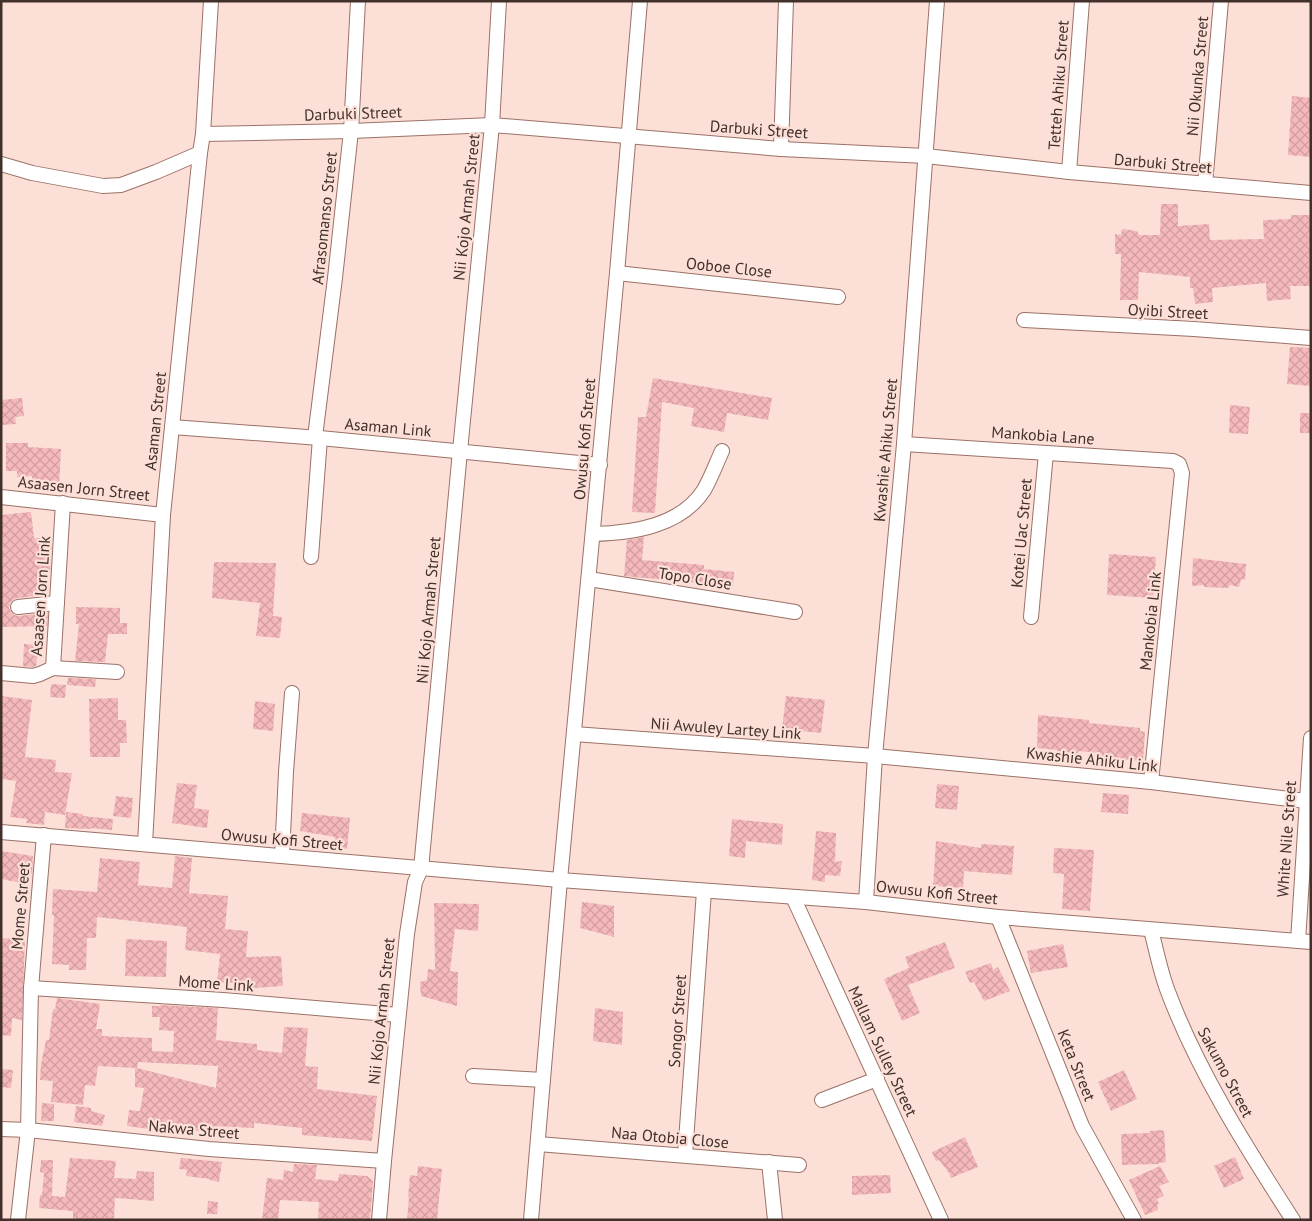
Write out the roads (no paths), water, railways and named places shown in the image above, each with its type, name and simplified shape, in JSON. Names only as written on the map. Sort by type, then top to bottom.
[{"type":"street","name":"Asaman Street","points":[[145,844],[163,514],[200,153],[204,134],[211,1]]},
{"type":"street","name":"Afrasomanso Street","points":[[311,557],[317,438],[351,131],[358,1]]},
{"type":"street","name":"Nii Kojo Armah Street","points":[[380,1220],[384,1161],[407,934],[415,882],[421,868],[492,125],[500,1]]},
{"type":"street","name":"Owusu Kofi Street","points":[[531,1220],[640,1]]},
{"type":"street","points":[[781,149],[786,1]]},
{"type":"street","name":"Kwashie Ahiku Street","points":[[866,902],[875,756],[904,444],[938,1]]},
{"type":"street","name":"Tetteh Ahiku Street","points":[[1069,172],[1082,1]]},
{"type":"street","name":"Nii Okunka Street","points":[[1205,184],[1221,1]]},
{"type":"street","name":"Darbuki Street","points":[[204,134],[351,131],[492,125],[781,149],[926,156],[1069,172],[1311,193]]},
{"type":"street","points":[[1,164],[32,173],[103,186],[121,185],[200,153]]},
{"type":"street","name":"Ooboe Close","points":[[617,273],[838,297]]},
{"type":"street","name":"Oyibi Street","points":[[1024,320],[1311,338]]},
{"type":"street","name":"Asaman Link","points":[[172,427],[317,438],[600,464]]},
{"type":"street","name":"Mankobia Lane","points":[[904,444],[1173,461],[1179,464]]},
{"type":"street","points":[[593,534],[616,533],[658,525],[684,512],[705,489],[722,451]]},
{"type":"street","name":"Kotei Uac Street","points":[[1031,617],[1046,453]]},
{"type":"street","name":"Mankobia Link","points":[[1151,782],[1182,473],[1179,464]]},
{"type":"street","name":"Asaasen Jorn Street","points":[[1,497],[163,514]]},
{"type":"street","name":"Asaasen Jorn Link","points":[[1,673],[33,676],[53,668],[63,503]]},
{"type":"street","name":"Topo Close","points":[[589,579],[795,612]]},
{"type":"street","points":[[18,607],[57,603]]},
{"type":"street","points":[[53,668],[117,672]]},
{"type":"street","points":[[282,856],[292,693]]},
{"type":"street","name":"Nii Awuley Lartey Link","points":[[574,734],[875,756]]},
{"type":"street","name":"White Nile Street","points":[[1304,942],[1306,801],[1311,738]]},
{"type":"street","name":"Kwashie Ahiku Link","points":[[875,756],[1151,782],[1306,801]]},
{"type":"street","name":"Owusu Kofi Street","points":[[1,832],[560,880],[866,902],[998,917],[1304,942]]},
{"type":"street","name":"Mome Street","points":[[18,1220],[28,1130],[31,988],[44,836]]},
{"type":"street","name":"Songor Street","points":[[685,1155],[704,891]]},
{"type":"street","name":"Mallam Sulley Street","points":[[793,897],[941,1220]]},
{"type":"street","name":"Keta Street","points":[[998,917],[1082,1126],[1132,1219]]},
{"type":"street","name":"Sakumo Street","points":[[1151,930],[1166,988],[1193,1050],[1247,1149],[1292,1220]]},
{"type":"street","name":"Mome Link","points":[[31,988],[223,1000],[398,1015]]},
{"type":"street","points":[[473,1076],[543,1080]]},
{"type":"street","points":[[822,1100],[876,1080]]},
{"type":"street","name":"Nakwa Street","points":[[1,1129],[28,1130],[209,1149],[384,1161]]},
{"type":"street","name":"Naa Otobia Close","points":[[538,1144],[799,1165]]},
{"type":"street","points":[[769,1162],[775,1220]]}]
